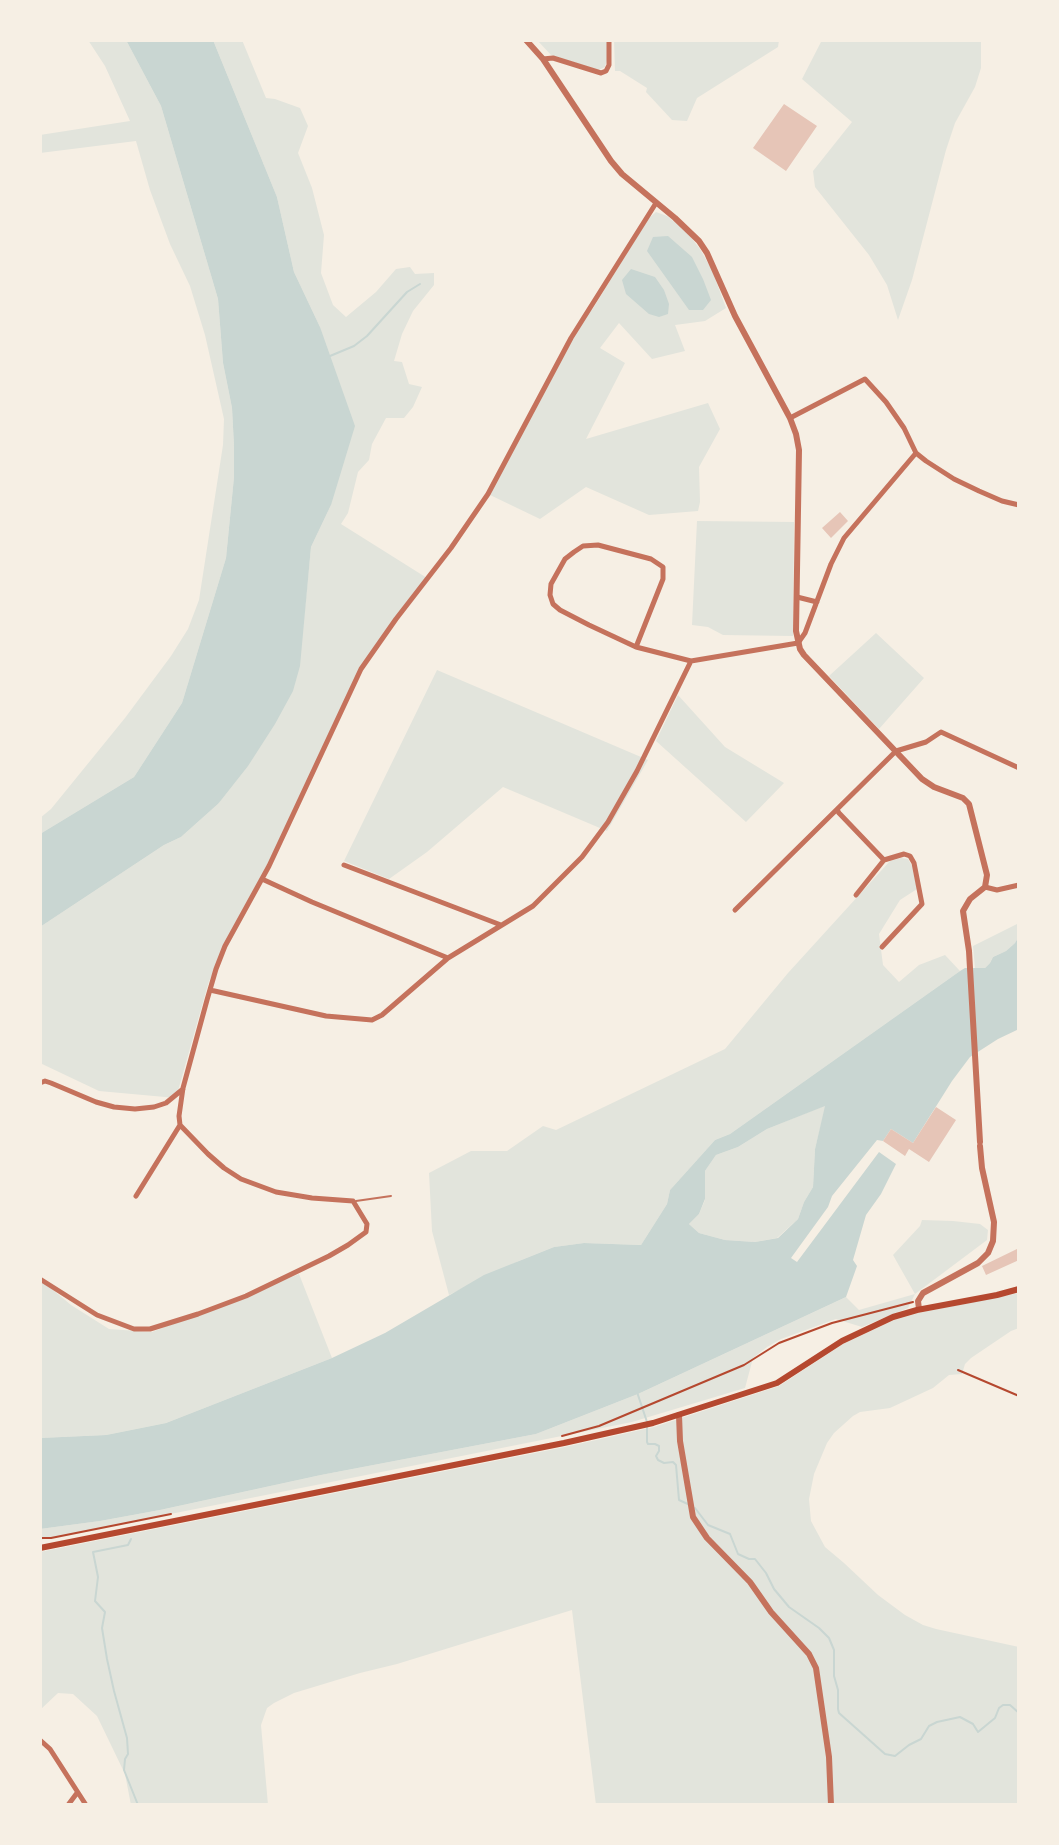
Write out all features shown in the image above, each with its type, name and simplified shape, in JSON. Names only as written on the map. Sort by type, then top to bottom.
[{"type":"main road","points":[[40,1548],[548,1447],[653,1423],[777,1383],[842,1341],[881,1322],[919,1309],[1019,1289]]},
{"type":"street","points":[[526,40],[543,59],[622,174],[699,241],[790,418],[799,450],[796,631],[804,655],[922,779],[963,798],[969,804],[987,875],[985,887],[970,899],[963,911],[969,951],[982,1168],[994,1222],[993,1241],[988,1253],[978,1263],[923,1293],[918,1301],[919,1309]]},
{"type":"street","points":[[543,59],[553,58],[601,73],[609,65],[609,40]]},
{"type":"street","points":[[40,1279],[97,1315],[134,1329],[150,1329],[246,1296],[364,1234],[367,1224],[353,1201],[276,1192],[241,1179],[208,1154],[180,1125],[183,1088],[210,990],[225,946],[262,879],[361,669],[488,494],[571,338],[656,203]]},
{"type":"street","points":[[790,418],[865,379],[904,428],[916,453],[968,486],[1019,505]]},
{"type":"street","points":[[636,647],[663,579],[663,567],[651,559],[598,545],[583,546],[574,552],[565,559],[551,584],[553,604],[636,647],[691,661],[798,643],[844,538],[916,453]]},
{"type":"street","points":[[797,597],[817,602]]},
{"type":"street","points":[[210,990],[326,1016],[372,1020],[396,1005],[422,978],[448,958],[533,906],[582,857],[637,771],[691,661]]},
{"type":"street","points":[[735,910],[896,751],[926,742],[941,732],[1019,768]]},
{"type":"street","points":[[837,809],[884,860]]},
{"type":"street","points":[[856,895],[884,860],[904,854],[910,856],[922,904],[882,947]]},
{"type":"street","points":[[344,865],[501,925]]},
{"type":"street","points":[[262,879],[448,958]]},
{"type":"street","points":[[985,887],[997,890],[1019,885]]},
{"type":"street","points":[[40,1083],[45,1081],[114,1107],[135,1109],[166,1103],[183,1088]]},
{"type":"street","points":[[136,1196],[180,1125]]},
{"type":"street","points":[[679,1415],[690,1504],[698,1527],[750,1582],[812,1660],[818,1674],[828,1748],[831,1805]]},
{"type":"street","points":[[40,1740],[50,1749],[86,1805]]},
{"type":"street","points":[[68,1805],[77,1793]]},
{"type":"lane","points":[[353,1201],[391,1196]]},
{"type":"path","points":[[630,1413],[744,1365],[779,1343],[832,1323],[918,1301]]},
{"type":"path","points":[[958,1370],[1019,1396]]},
{"type":"shaded area","points":[[88,40],[126,40],[161,106],[218,299],[223,363],[232,408],[234,477],[226,558],[182,703],[134,777],[40,834],[40,818],[51,809],[125,718],[188,629],[199,600],[223,445],[224,419],[205,335],[190,286],[150,190],[136,141],[40,153],[40,135],[130,121],[105,66]]},
{"type":"shaded area","points":[[126,40],[213,40],[277,197],[294,272],[320,327],[355,426],[331,505],[311,547],[300,666],[293,691],[275,724],[218,804],[181,837],[164,845],[40,927],[40,834],[134,777],[182,703],[226,558],[234,477],[232,408],[223,363],[218,299],[161,106]]},
{"type":"shaded area","points":[[213,40],[242,40],[266,98],[300,108],[308,126],[298,153],[312,188],[324,235],[321,273],[333,305],[346,317],[376,292],[396,269],[410,267],[415,274],[434,273],[434,285],[413,311],[394,361],[402,362],[409,384],[422,387],[404,418],[386,418],[372,444],[369,460],[358,472],[348,513],[341,524],[427,578],[355,678],[263,881],[209,981],[176,1098],[99,1091],[40,1063],[40,927],[164,845],[181,837],[218,804],[303,627],[311,547],[331,505],[320,327],[294,272],[277,197]]},
{"type":"shaded area","points":[[537,40],[607,40],[605,67],[598,70],[551,55]]},
{"type":"shaded area","points":[[614,40],[779,40],[778,47],[697,98],[687,121],[672,120],[646,92],[647,88],[615,71]]},
{"type":"shaded area","points":[[822,40],[981,40],[981,68],[946,150],[912,280],[898,320],[887,285],[869,255],[815,187],[813,171],[852,122],[802,79]]},
{"type":"shaded area","points":[[656,212],[667,216],[686,231],[700,249],[712,270],[726,308],[705,321],[675,325],[685,351],[652,359],[619,323],[600,348],[625,363],[586,439],[708,403],[720,429],[699,467],[698,511],[649,515],[586,487],[540,519],[488,494],[589,309],[592,310],[648,219]]},
{"type":"shaded area","points":[[668,236],[692,257],[703,279],[711,300],[703,310],[689,310],[647,251],[653,237]]},
{"type":"shaded area","points":[[631,269],[655,277],[669,304],[668,314],[659,317],[649,314],[626,294],[622,280]]},
{"type":"shaded area","points":[[697,521],[794,522],[793,636],[723,635],[708,627],[692,625]]},
{"type":"shaded area","points":[[876,633],[924,678],[879,729],[829,676]]},
{"type":"shaded area","points":[[437,670],[648,760],[607,831],[503,787],[427,852],[389,879],[344,861]]},
{"type":"shaded area","points":[[678,695],[725,747],[784,783],[746,822],[656,741]]},
{"type":"shaded area","points":[[908,859],[912,866],[917,889],[900,900],[879,934],[883,965],[899,982],[919,965],[945,955],[960,971],[730,1134],[715,1140],[670,1190],[667,1204],[641,1245],[584,1243],[554,1247],[449,1295],[432,1231],[429,1173],[471,1151],[507,1151],[543,1126],[556,1130],[725,1049],[788,973],[890,861]]},
{"type":"shaded area","points":[[1019,923],[1019,936],[1015,943],[993,957],[985,968],[975,969],[973,946]]},
{"type":"shaded area","points":[[1019,936],[1019,1029],[970,1057],[913,1143],[891,1129],[883,1141],[877,1140],[832,1196],[828,1207],[791,1258],[797,1262],[879,1152],[896,1164],[866,1215],[853,1260],[857,1266],[846,1297],[638,1394],[536,1434],[321,1475],[160,1510],[40,1529],[40,1438],[106,1435],[166,1423],[332,1358],[385,1333],[484,1275],[554,1247],[584,1243],[641,1245],[667,1204],[670,1190],[715,1140],[730,1134],[960,971],[985,968],[993,957],[1015,943]],"holes":[[[825,1106],[815,1149],[813,1187],[798,1219],[778,1238],[755,1242],[725,1240],[699,1233],[689,1224],[699,1214],[705,1199],[705,1171],[716,1155],[738,1147],[767,1129]]]},
{"type":"shaded area","points":[[826,1105],[815,1149],[813,1187],[798,1219],[777,1238],[755,1242],[725,1240],[699,1233],[689,1224],[699,1214],[705,1200],[705,1171],[716,1155],[738,1147],[767,1129]]},
{"type":"shaded area","points":[[922,1220],[980,1224],[988,1230],[987,1240],[915,1294],[893,1255]]},
{"type":"shaded area","points":[[299,1274],[332,1358],[166,1423],[106,1435],[40,1438],[40,1279],[71,1305],[109,1329],[152,1332]]},
{"type":"shaded area","points":[[1019,1293],[1019,1328],[971,1358],[962,1374],[949,1375],[933,1388],[890,1408],[860,1412],[834,1433],[814,1474],[809,1499],[811,1521],[825,1547],[905,1615],[936,1629],[1019,1647],[1019,1805],[596,1805],[572,1610],[294,1693],[274,1703],[267,1708],[261,1725],[268,1805],[131,1805],[125,1774],[97,1716],[73,1694],[58,1693],[40,1710],[40,1552],[654,1427],[779,1386],[843,1344],[894,1320]]},
{"type":"shaded area","points":[[915,1294],[908,1308],[862,1327],[836,1319],[781,1339],[753,1358],[745,1388],[632,1422],[40,1540],[40,1529],[160,1510],[321,1475],[536,1434],[638,1394],[846,1297],[859,1310]]},
{"type":"building","points":[[784,104],[817,126],[786,171],[753,148]]},
{"type":"building","points":[[840,512],[848,521],[831,538],[822,528]]},
{"type":"building","points":[[936,1107],[956,1120],[929,1162],[909,1149],[905,1156],[883,1141],[891,1129],[913,1143]]},
{"type":"building","points":[[1019,1248],[1019,1260],[986,1275],[982,1266]]},
{"type":"waterway","points":[[330,356],[354,346],[367,336],[407,292],[420,284]]},
{"type":"waterway","points":[[637,1392],[647,1422],[647,1442],[659,1446],[658,1460],[676,1465],[679,1500],[690,1505]]},
{"type":"waterway","points":[[695,1508],[708,1525],[730,1534],[738,1554],[755,1559],[789,1607],[829,1638],[834,1650],[839,1713],[885,1754],[895,1756],[921,1739],[929,1726],[937,1722],[960,1717],[973,1724],[978,1732],[995,1718],[1003,1705],[1010,1705],[1019,1713]]},
{"type":"waterway","points":[[131,1539],[128,1545],[93,1552],[98,1577],[95,1601],[105,1612],[102,1628],[107,1659],[127,1738],[128,1754],[124,1770],[138,1805]]}]
